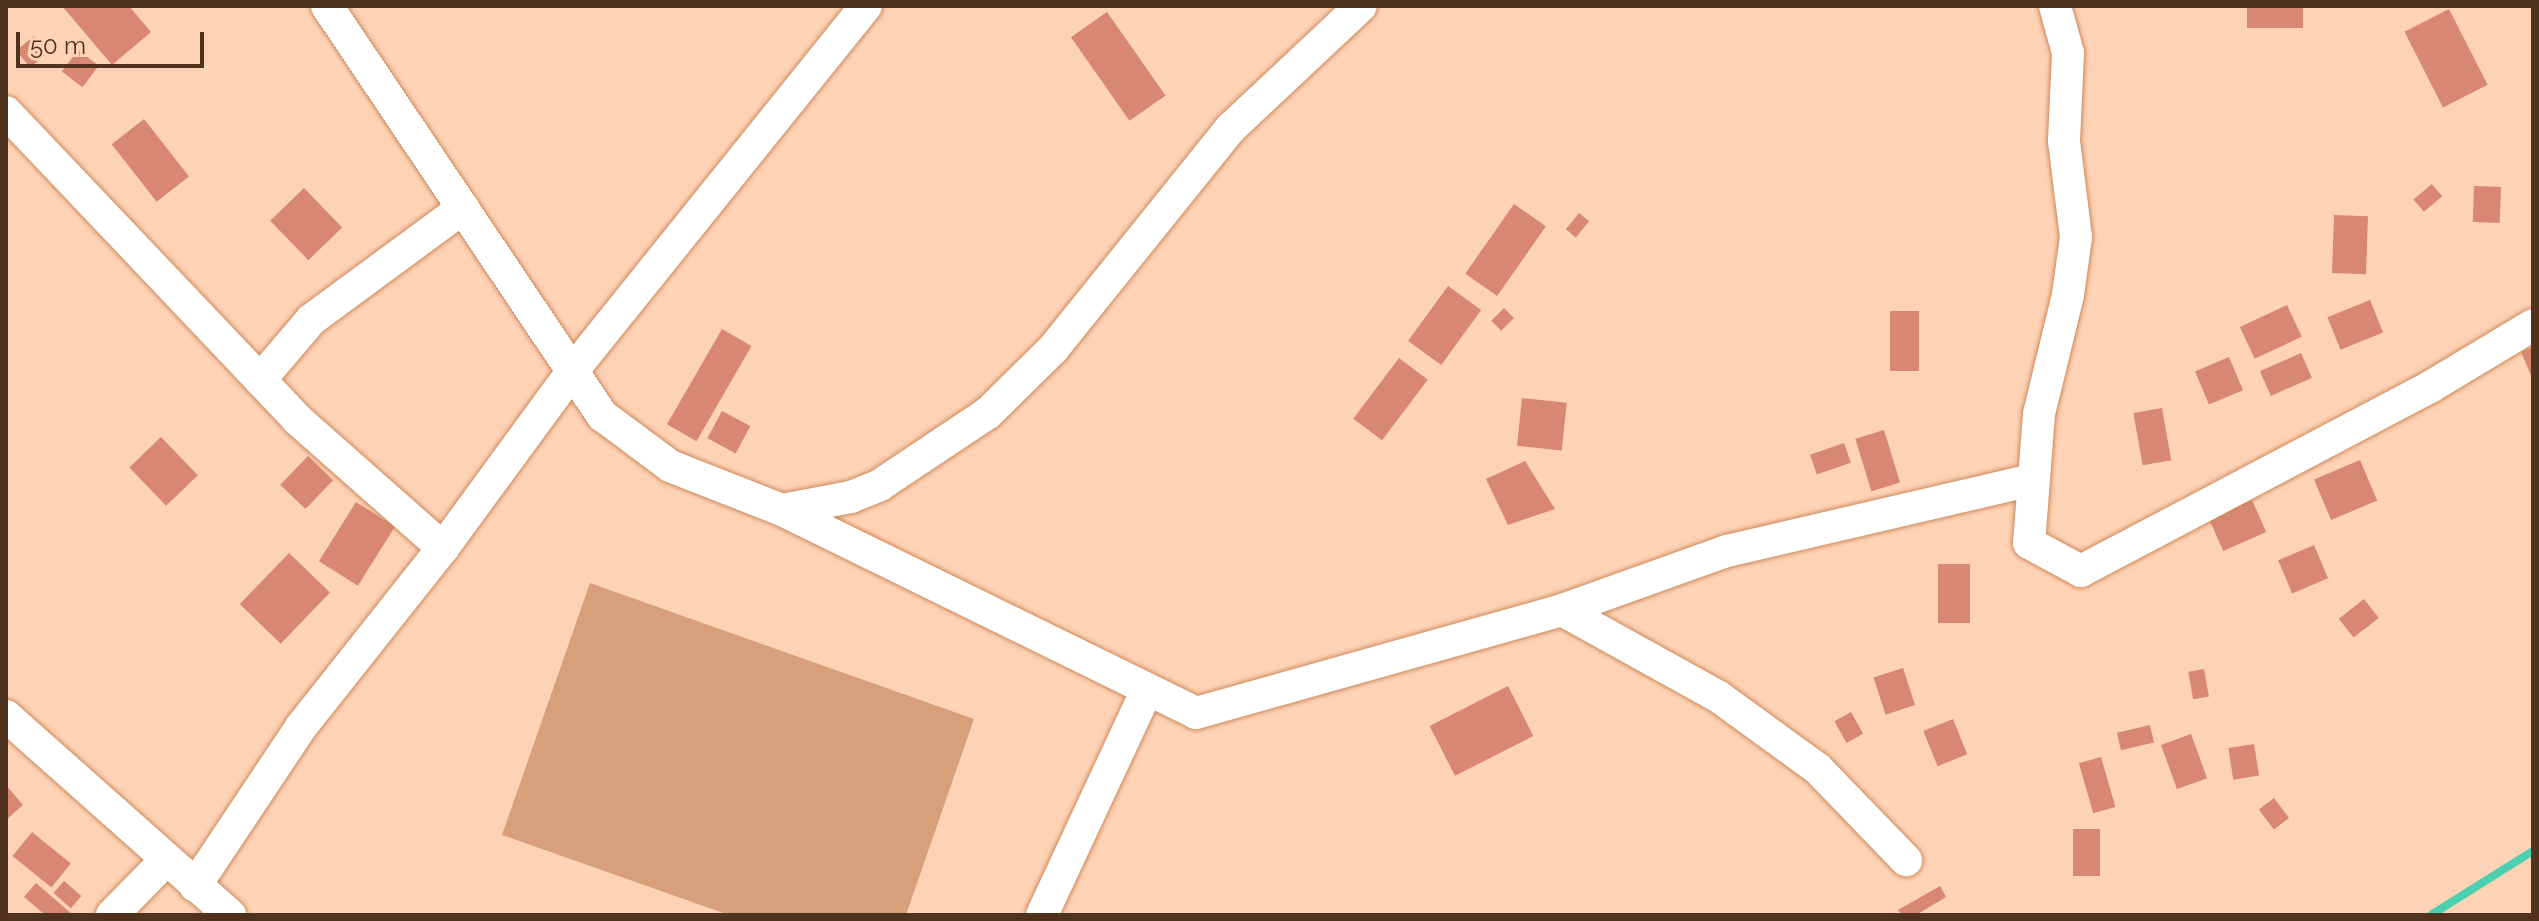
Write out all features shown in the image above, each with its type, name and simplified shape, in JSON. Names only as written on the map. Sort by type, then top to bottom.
[{"type":"street","points":[[327,6],[603,416],[634,444],[670,466],[782,510],[1196,713],[1562,610],[1727,551],[2031,480]]},
{"type":"street","points":[[195,886],[301,727],[443,548],[574,369],[866,6]]},
{"type":"street","points":[[782,510],[851,497],[880,485],[988,413],[1053,349],[1231,128],[1361,6]]},
{"type":"street","points":[[2055,6],[2068,53],[2064,141],[2076,237],[2068,295],[2039,414],[2031,480],[2029,543],[2081,571],[2430,387],[2533,325]]},
{"type":"street","points":[[6,112],[260,380],[443,548]]},
{"type":"street","points":[[260,380],[311,320],[463,208]]},
{"type":"street","points":[[1562,610],[1631,644],[1756,724],[1818,769],[1906,860]]},
{"type":"street","points":[[1042,915],[1147,690]]},
{"type":"street","points":[[6,716],[230,915]]},
{"type":"street","points":[[112,915],[166,860]]},
{"type":"shaded area","points":[[590,583],[974,719],[906,915],[729,915],[502,835]]},
{"type":"building","points":[[62,6],[129,6],[151,32],[112,65]]},
{"type":"building","points":[[2247,6],[2303,6],[2303,28],[2247,28]]},
{"type":"building","points":[[2449,9],[2488,85],[2443,107],[2404,32]]},
{"type":"building","points":[[1107,12],[1166,96],[1129,121],[1071,37]]},
{"type":"building","points":[[34,36],[48,53],[30,68],[16,50]]},
{"type":"building","points":[[78,50],[99,66],[83,87],[62,72]]},
{"type":"building","points":[[144,119],[189,177],[157,202],[112,144]]},
{"type":"building","points":[[2432,184],[2442,196],[2424,212],[2414,199]]},
{"type":"building","points":[[2474,186],[2501,187],[2500,223],[2473,222]]},
{"type":"building","points":[[304,188],[342,228],[308,260],[270,221]]},
{"type":"building","points":[[1514,204],[1546,226],[1497,296],[1465,274]]},
{"type":"building","points":[[1579,213],[1589,221],[1576,238],[1566,229]]},
{"type":"building","points":[[2334,215],[2368,216],[2366,274],[2332,273]]},
{"type":"building","points":[[1448,286],[1481,310],[1441,365],[1408,341]]},
{"type":"building","points":[[2370,300],[2383,332],[2340,350],[2327,317]]},
{"type":"building","points":[[2287,305],[2302,337],[2255,359],[2240,327]]},
{"type":"building","points":[[1504,308],[1514,318],[1501,331],[1491,321]]},
{"type":"building","points":[[1890,311],[1919,311],[1919,371],[1890,371]]},
{"type":"building","points":[[722,329],[751,346],[696,441],[667,424]]},
{"type":"building","points":[[2533,347],[2533,380],[2521,352]]},
{"type":"building","points":[[2301,353],[2312,378],[2271,396],[2260,371]]},
{"type":"building","points":[[2229,357],[2243,390],[2209,405],[2195,371]]},
{"type":"building","points":[[1399,358],[1428,380],[1382,440],[1353,419]]},
{"type":"building","points":[[1522,398],[1567,403],[1562,450],[1517,446]]},
{"type":"building","points":[[2162,408],[2171,460],[2143,465],[2133,413]]},
{"type":"building","points":[[722,411],[750,426],[736,453],[707,438]]},
{"type":"building","points":[[1884,430],[1900,483],[1871,491],[1855,439]]},
{"type":"building","points":[[161,437],[198,475],[166,506],[129,468]]},
{"type":"building","points":[[1844,443],[1851,463],[1817,475],[1810,455]]},
{"type":"building","points":[[308,456],[333,480],[305,509],[280,485]]},
{"type":"building","points":[[2360,460],[2377,501],[2331,520],[2314,480]]},
{"type":"building","points":[[1525,461],[1555,509],[1508,525],[1486,479]]},
{"type":"building","points":[[2252,500],[2266,532],[2223,551],[2209,519]]},
{"type":"building","points":[[356,502],[395,526],[358,586],[319,561]]},
{"type":"building","points":[[2314,545],[2328,578],[2292,593],[2278,560]]},
{"type":"building","points":[[289,553],[330,593],[281,644],[240,604]]},
{"type":"building","points":[[1938,564],[1970,564],[1970,623],[1938,623]]},
{"type":"building","points":[[2364,599],[2379,618],[2354,638],[2339,619]]},
{"type":"building","points":[[1903,668],[1915,705],[1886,715],[1874,678]]},
{"type":"building","points":[[2204,669],[2209,697],[2193,699],[2188,672]]},
{"type":"building","points":[[1508,686],[1533,736],[1455,776],[1430,726]]},
{"type":"building","points":[[1851,712],[1863,734],[1847,743],[1834,721]]},
{"type":"building","points":[[1953,719],[1967,754],[1938,766],[1923,731]]},
{"type":"building","points":[[2150,725],[2154,743],[2121,750],[2117,733]]},
{"type":"building","points":[[2191,734],[2207,778],[2177,789],[2161,745]]},
{"type":"building","points":[[2254,744],[2259,776],[2233,780],[2228,748]]},
{"type":"building","points":[[2101,757],[2115,807],[2093,813],[2079,763]]},
{"type":"building","points":[[6,785],[23,805],[6,820]]},
{"type":"building","points":[[2274,798],[2289,818],[2274,829],[2259,809]]},
{"type":"building","points":[[2073,829],[2100,829],[2100,876],[2073,876]]},
{"type":"building","points":[[32,832],[71,863],[51,888],[12,856]]},
{"type":"building","points":[[64,881],[81,896],[71,908],[54,893]]},
{"type":"building","points":[[36,883],[73,915],[45,915],[24,897]]},
{"type":"building","points":[[1940,886],[1946,897],[1916,915],[1902,915],[1898,910]]},
{"type":"waterway","points":[[2431,915],[2533,851]]}]
